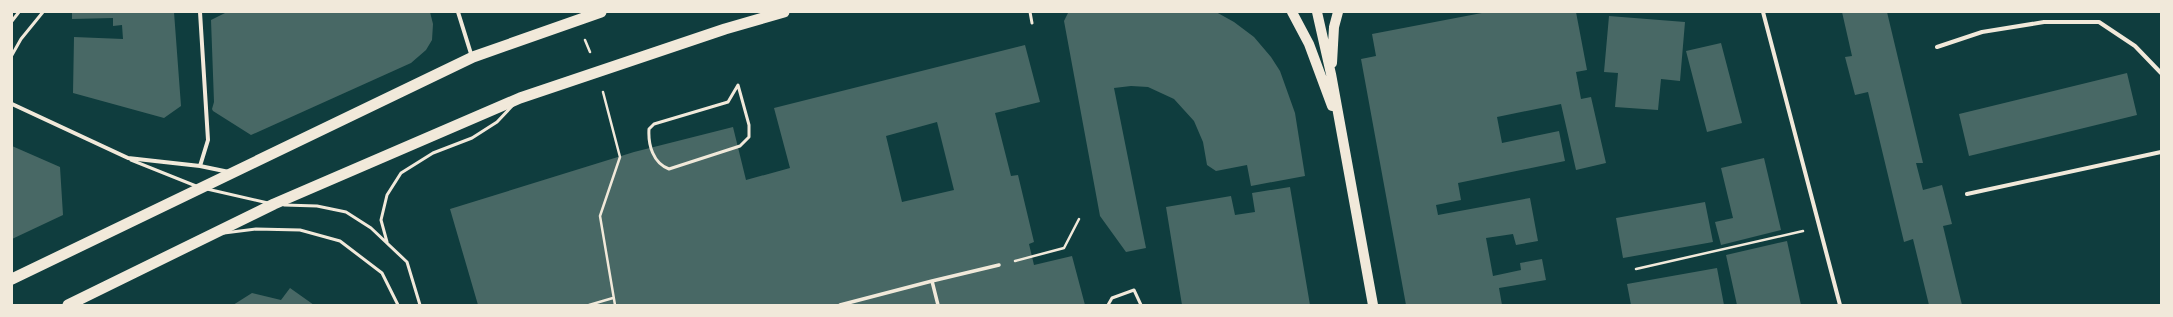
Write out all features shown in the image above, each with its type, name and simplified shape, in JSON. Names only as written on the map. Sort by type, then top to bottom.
[{"type":"highway","points":[[12,279],[472,57],[601,12]]},
{"type":"highway","points":[[68,305],[274,204],[520,98],[725,29],[784,12]]},
{"type":"main road","points":[[1292,12],[1309,44],[1341,130]]},
{"type":"main road","points":[[1317,12],[1331,74],[1373,305]]},
{"type":"main road","points":[[1331,74],[1334,27],[1338,12]]},
{"type":"street","points":[[200,12],[208,140],[200,166]]},
{"type":"street","points":[[458,12],[472,57]]},
{"type":"street","points":[[1763,12],[1840,305]]},
{"type":"street","points":[[1937,47],[1982,32],[2044,22],[2099,22],[2135,46],[2161,73]]},
{"type":"street","points":[[12,104],[128,158],[200,166],[234,172]]},
{"type":"street","points":[[1968,194],[2161,152]]},
{"type":"street","points":[[840,305],[999,265]]},
{"type":"street","points":[[932,281],[938,305]]},
{"type":"lane","points":[[12,21],[19,12]]},
{"type":"lane","points":[[12,55],[21,38],[43,12]]},
{"type":"lane","points":[[1030,12],[1032,23]]},
{"type":"lane","points":[[738,84],[749,124],[749,137],[740,146],[669,169],[660,166],[656,161],[648,138],[649,129],[654,124],[728,102],[738,84]]},
{"type":"lane","points":[[388,244],[382,220],[387,195],[401,173],[432,153],[472,138],[497,122],[520,98]]},
{"type":"lane","points":[[128,158],[201,188],[274,204],[317,206],[346,212],[371,228],[406,262],[420,305]]},
{"type":"lane","points":[[211,235],[256,229],[300,230],[340,241],[382,273],[398,305]]},
{"type":"lane","points":[[1108,305],[1112,298],[1134,290],[1141,305]]},
{"type":"path","points":[[577,20],[598,71],[620,157],[600,216],[615,305]]},
{"type":"path","points":[[1032,256],[1064,248],[1079,219]]},
{"type":"path","points":[[1636,269],[1820,228]]},
{"type":"path","points":[[589,305],[613,298]]},
{"type":"building","points":[[72,12],[174,12],[181,106],[164,118],[73,93],[74,37],[123,39],[122,25],[113,26],[113,18],[72,19]]},
{"type":"building","points":[[227,12],[430,12],[433,24],[432,40],[426,50],[411,63],[251,135],[212,109],[214,102],[211,20]]},
{"type":"building","points":[[1072,12],[1216,12],[1234,22],[1254,37],[1271,57],[1280,71],[1295,113],[1305,176],[1251,186],[1247,165],[1216,171],[1207,165],[1203,142],[1194,121],[1174,99],[1148,87],[1131,86],[1114,88],[1146,248],[1126,252],[1100,216],[1064,21],[1068,13]]},
{"type":"building","points":[[1487,12],[1576,12],[1587,70],[1576,72],[1581,99],[1591,97],[1606,163],[1576,170],[1561,104],[1497,117],[1502,143],[1559,131],[1565,161],[1458,183],[1461,200],[1436,205],[1438,215],[1530,198],[1538,241],[1516,245],[1513,234],[1486,238],[1493,276],[1521,270],[1520,263],[1542,259],[1546,280],[1499,288],[1502,305],[1406,305],[1361,59],[1376,56],[1372,34]]},
{"type":"building","points":[[1842,12],[1887,12],[1923,163],[1916,163],[1923,190],[1942,185],[1952,224],[1943,226],[1962,305],[1929,305],[1913,239],[1904,242],[1868,92],[1855,95],[1845,57],[1852,56]]},
{"type":"building","points":[[1609,16],[1685,22],[1680,81],[1661,79],[1658,110],[1615,107],[1618,73],[1604,72]]},
{"type":"building","points":[[1721,43],[1742,123],[1707,132],[1686,51]]},
{"type":"building","points":[[1025,45],[1040,102],[995,113],[1011,176],[1018,175],[1034,242],[1029,244],[1034,265],[1072,256],[1085,305],[478,305],[450,209],[634,152],[733,127],[746,180],[790,168],[774,108]],"holes":[[[937,122],[954,190],[902,202],[886,136]]]},
{"type":"building","points":[[2127,73],[2137,115],[1969,156],[1959,114]]},
{"type":"building","points":[[12,146],[60,167],[63,215],[12,239]]},
{"type":"building","points":[[1764,158],[1781,230],[1721,245],[1715,222],[1733,218],[1721,168]]},
{"type":"building","points":[[1290,187],[1310,305],[1182,305],[1166,207],[1231,196],[1235,215],[1255,212],[1252,193]]},
{"type":"building","points":[[1705,202],[1713,242],[1623,258],[1616,218]]},
{"type":"building","points":[[1787,241],[1801,305],[1737,305],[1726,255]]},
{"type":"building","points":[[1717,268],[1724,305],[1631,305],[1627,284]]},
{"type":"building","points":[[290,288],[314,305],[233,305],[252,293],[281,300]]}]
